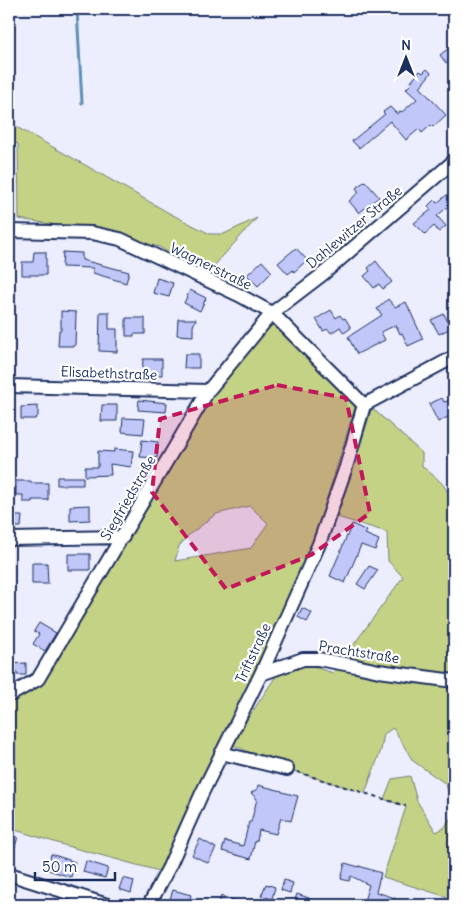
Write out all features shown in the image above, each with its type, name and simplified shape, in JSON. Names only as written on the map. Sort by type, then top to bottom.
[{"type":"street","name":"Dahlewitzer Straße","points":[[272,313],[323,274],[454,161]]},
{"type":"street","name":"Wagnerstraße","points":[[9,231],[92,233],[120,239],[239,295],[272,313],[364,405]]},
{"type":"street","name":"Siegfriedstraße","points":[[9,694],[38,679],[208,391],[272,313]]},
{"type":"street","points":[[364,405],[454,357]]},
{"type":"street","name":"Elisabethstraße","points":[[9,386],[208,391]]},
{"type":"street","name":"Triftstraße","points":[[149,905],[261,674],[319,544],[346,467],[364,405]]},
{"type":"street","points":[[9,539],[123,537]]},
{"type":"street","name":"Prachtstraße","points":[[261,674],[304,659],[454,681]]},
{"type":"street","points":[[222,753],[287,769]]},
{"type":"street","points":[[9,874],[107,905]]},
{"type":"path","points":[[287,769],[406,806]]},
{"type":"highlighted area","points":[[277,385],[346,398],[370,513],[311,555],[226,589],[152,492],[160,419]]},
{"type":"green space","points":[[9,123],[210,234],[224,234],[257,218],[204,277],[160,247],[89,230],[19,219],[18,144],[9,141]]},
{"type":"green space","points":[[272,313],[359,395],[313,543],[259,671],[159,871],[9,828],[9,694],[38,679],[208,391]],"holes":[[[250,506],[268,523],[251,548],[175,561],[179,546],[189,535],[216,514]]]},
{"type":"green space","points":[[372,408],[422,453],[422,466],[444,485],[449,497],[454,525],[454,813],[446,784],[413,761],[393,728],[384,734],[381,750],[365,793],[287,769],[231,744],[276,676],[302,663],[333,673],[403,577],[388,561],[387,532],[337,517]]},
{"type":"green space","points":[[410,776],[417,801],[436,832],[444,828],[454,813],[454,899],[383,877],[406,807],[384,799],[392,779]]},
{"type":"building","points":[[454,44],[454,57],[446,63],[440,55]]},
{"type":"building","points":[[427,69],[431,73],[420,87],[446,115],[433,127],[431,125],[422,133],[419,129],[406,140],[390,121],[359,148],[352,141],[385,114],[383,112],[390,107],[397,114],[417,99],[406,89],[420,71],[423,73]]},
{"type":"building","points":[[365,181],[379,197],[359,213],[349,201],[359,192],[356,188]]},
{"type":"building","points":[[454,189],[454,204],[451,204],[437,216],[446,226],[439,232],[434,226],[425,234],[414,223],[431,210],[428,206],[434,200],[437,203]]},
{"type":"building","points":[[296,248],[307,260],[294,272],[293,270],[288,274],[278,263]]},
{"type":"building","points":[[34,252],[46,252],[46,275],[22,275],[22,262],[33,262]]},
{"type":"building","points":[[63,252],[82,253],[82,260],[129,272],[126,283],[93,273],[93,268],[62,267]]},
{"type":"building","points":[[262,261],[272,272],[258,286],[247,275]]},
{"type":"building","points":[[376,261],[392,282],[383,289],[379,284],[374,288],[364,276],[370,271],[368,268]]},
{"type":"building","points":[[157,278],[173,283],[169,297],[153,293]]},
{"type":"building","points":[[190,290],[206,298],[200,311],[184,303]]},
{"type":"building","points":[[388,299],[395,307],[406,302],[423,339],[408,346],[396,325],[381,332],[385,340],[357,354],[348,337],[382,315],[377,309]]},
{"type":"building","points":[[331,310],[336,318],[340,315],[343,319],[345,318],[351,328],[344,333],[340,327],[331,333],[328,329],[323,331],[316,319]]},
{"type":"building","points":[[61,311],[76,312],[75,346],[58,346],[59,330],[61,330]]},
{"type":"building","points":[[100,312],[109,312],[109,329],[117,329],[117,352],[99,351]]},
{"type":"building","points":[[444,314],[451,328],[439,334],[431,320]]},
{"type":"building","points":[[126,318],[145,318],[145,334],[126,336]]},
{"type":"building","points":[[178,319],[196,319],[193,326],[193,336],[177,335]]},
{"type":"building","points":[[185,354],[199,354],[199,368],[184,368]]},
{"type":"building","points":[[143,359],[162,359],[162,375],[142,375]]},
{"type":"building","points":[[442,398],[444,402],[448,401],[454,414],[438,422],[429,404]]},
{"type":"building","points":[[139,400],[167,403],[166,412],[138,410]]},
{"type":"building","points":[[102,405],[117,405],[117,421],[101,421]]},
{"type":"building","points":[[38,406],[38,416],[35,419],[21,419],[21,407]]},
{"type":"building","points":[[123,418],[145,419],[143,434],[122,432]]},
{"type":"building","points":[[142,440],[158,442],[157,458],[140,457]]},
{"type":"building","points":[[114,449],[133,451],[131,467],[110,464],[111,475],[85,476],[85,467],[98,467],[98,451],[114,452]]},
{"type":"building","points":[[57,477],[83,477],[83,485],[57,485]]},
{"type":"building","points":[[16,481],[48,483],[48,500],[23,502],[23,495],[16,495]]},
{"type":"building","points":[[90,505],[90,520],[70,521],[70,506]]},
{"type":"building","points":[[12,516],[22,516],[21,527],[12,527]]},
{"type":"building","points":[[352,524],[367,531],[365,534],[379,540],[375,550],[361,545],[345,583],[330,576]]},
{"type":"building","points":[[68,554],[90,554],[90,570],[68,570]]},
{"type":"building","points":[[32,563],[47,563],[48,584],[32,584]]},
{"type":"building","points":[[369,566],[378,570],[365,589],[357,584]]},
{"type":"building","points":[[302,608],[312,613],[307,622],[298,617]]},
{"type":"building","points":[[39,623],[56,633],[45,651],[33,644],[39,634],[34,631]]},
{"type":"building","points":[[26,663],[26,675],[17,675],[17,672],[9,672],[9,664]]},
{"type":"building","points":[[258,785],[298,796],[291,821],[281,818],[276,834],[259,830],[251,859],[222,851],[225,841],[243,846],[257,799],[251,793],[257,789]]},
{"type":"building","points":[[9,834],[18,837],[11,860],[9,860]]},
{"type":"building","points":[[200,839],[216,848],[208,863],[192,855]]},
{"type":"building","points":[[51,854],[75,862],[71,877],[48,870]]},
{"type":"building","points":[[86,861],[108,868],[105,878],[83,872]]},
{"type":"building","points":[[345,863],[381,873],[376,892],[395,898],[393,905],[363,904],[369,885],[351,876],[349,881],[341,879]]},
{"type":"building","points":[[123,878],[134,881],[131,893],[119,889]]},
{"type":"building","points":[[284,880],[293,883],[290,893],[281,890]]},
{"type":"building","points":[[266,884],[275,887],[272,899],[261,896]]},
{"type":"building","points":[[173,890],[191,895],[188,905],[168,905]]},
{"type":"building","points":[[297,894],[309,898],[306,905],[293,905]]},
{"type":"building","points":[[221,896],[245,904],[218,905]]},
{"type":"waterway","points":[[77,9],[82,103]]}]
